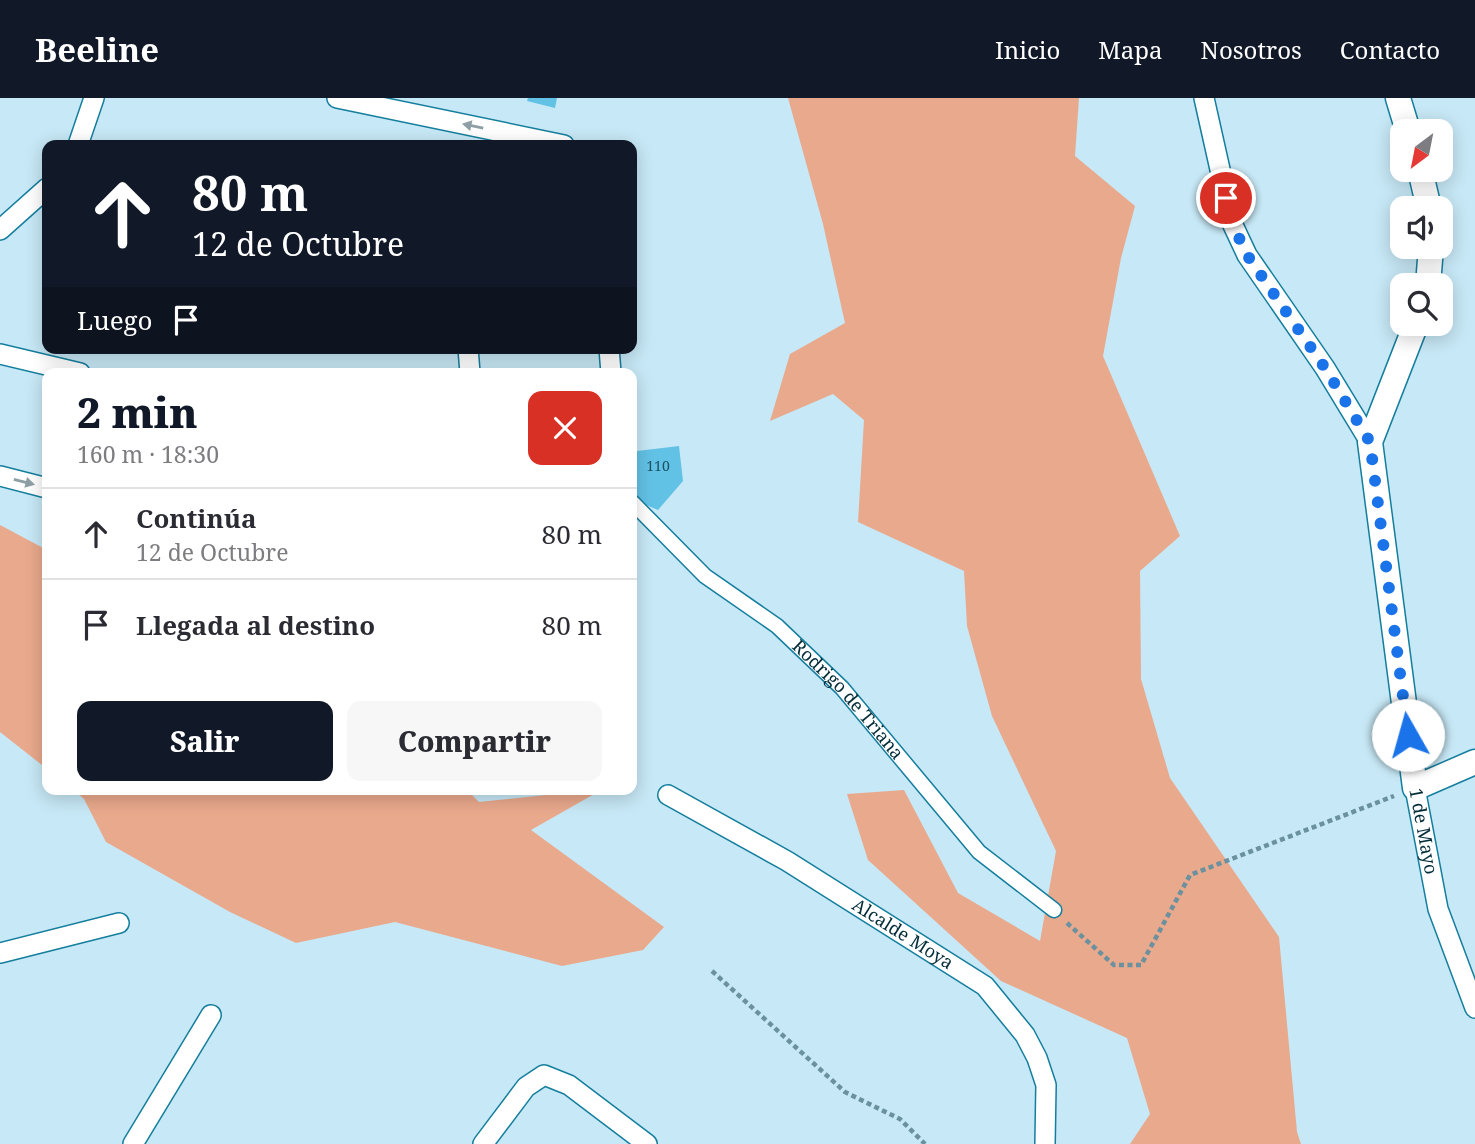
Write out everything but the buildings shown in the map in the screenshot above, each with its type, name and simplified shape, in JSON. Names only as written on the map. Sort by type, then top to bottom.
[{"type":"street","points":[[80,140],[94,98]]},
{"type":"street","points":[[337,98],[540,140]]},
{"type":"street","points":[[1204,98],[1232,223],[1247,255],[1325,368],[1370,442]]},
{"type":"street","points":[[1398,98],[1404,119]]},
{"type":"street","points":[[0,230],[42,197]]},
{"type":"street","name":"1 de Mayo","points":[[1411,336],[1370,442],[1415,788],[1438,909],[1475,1008]]},
{"type":"street","points":[[0,354],[59,368]]},
{"type":"street","points":[[0,476],[42,487]]},
{"type":"street","name":"Rodrigo de Triana","points":[[637,507],[705,576],[777,626],[842,688],[979,852],[1054,911]]},
{"type":"street","points":[[1415,788],[1475,762]]},
{"type":"street","name":"Alcalde Moya","points":[[668,795],[797,867],[985,986],[1025,1035],[1037,1058],[1046,1085],[1045,1144]]},
{"type":"street","points":[[0,953],[119,923]]},
{"type":"street","points":[[133,1144],[211,1015]]},
{"type":"street","points":[[483,1144],[526,1087],[544,1075],[569,1085],[647,1144]]},
{"type":"path","points":[[1054,911],[1114,965],[1141,965],[1190,875],[1415,788]]},
{"type":"path","points":[[712,971],[845,1092],[900,1119],[925,1144]]},
{"type":"shaded area","points":[[788,98],[1079,98],[1075,156],[1135,206],[1121,258],[1103,356],[1180,536],[1140,571],[1141,679],[1170,778],[1279,937],[1297,1132],[1301,1144],[1130,1144],[1150,1114],[1127,1038],[1001,981],[868,860],[847,794],[904,790],[958,893],[1040,941],[1056,851],[992,716],[967,626],[964,571],[858,522],[864,420],[833,394],[770,421],[790,354],[845,323],[823,224]]},
{"type":"shaded area","points":[[0,525],[42,547],[42,765],[0,732]]},
{"type":"shaded area","points":[[80,795],[472,795],[479,802],[546,795],[592,795],[531,830],[664,927],[643,950],[562,966],[395,922],[296,943],[230,912],[106,842]]},
{"type":"route","points":[[1226,198],[1232,223],[1247,255],[1325,368],[1370,442],[1408,735]]}]
